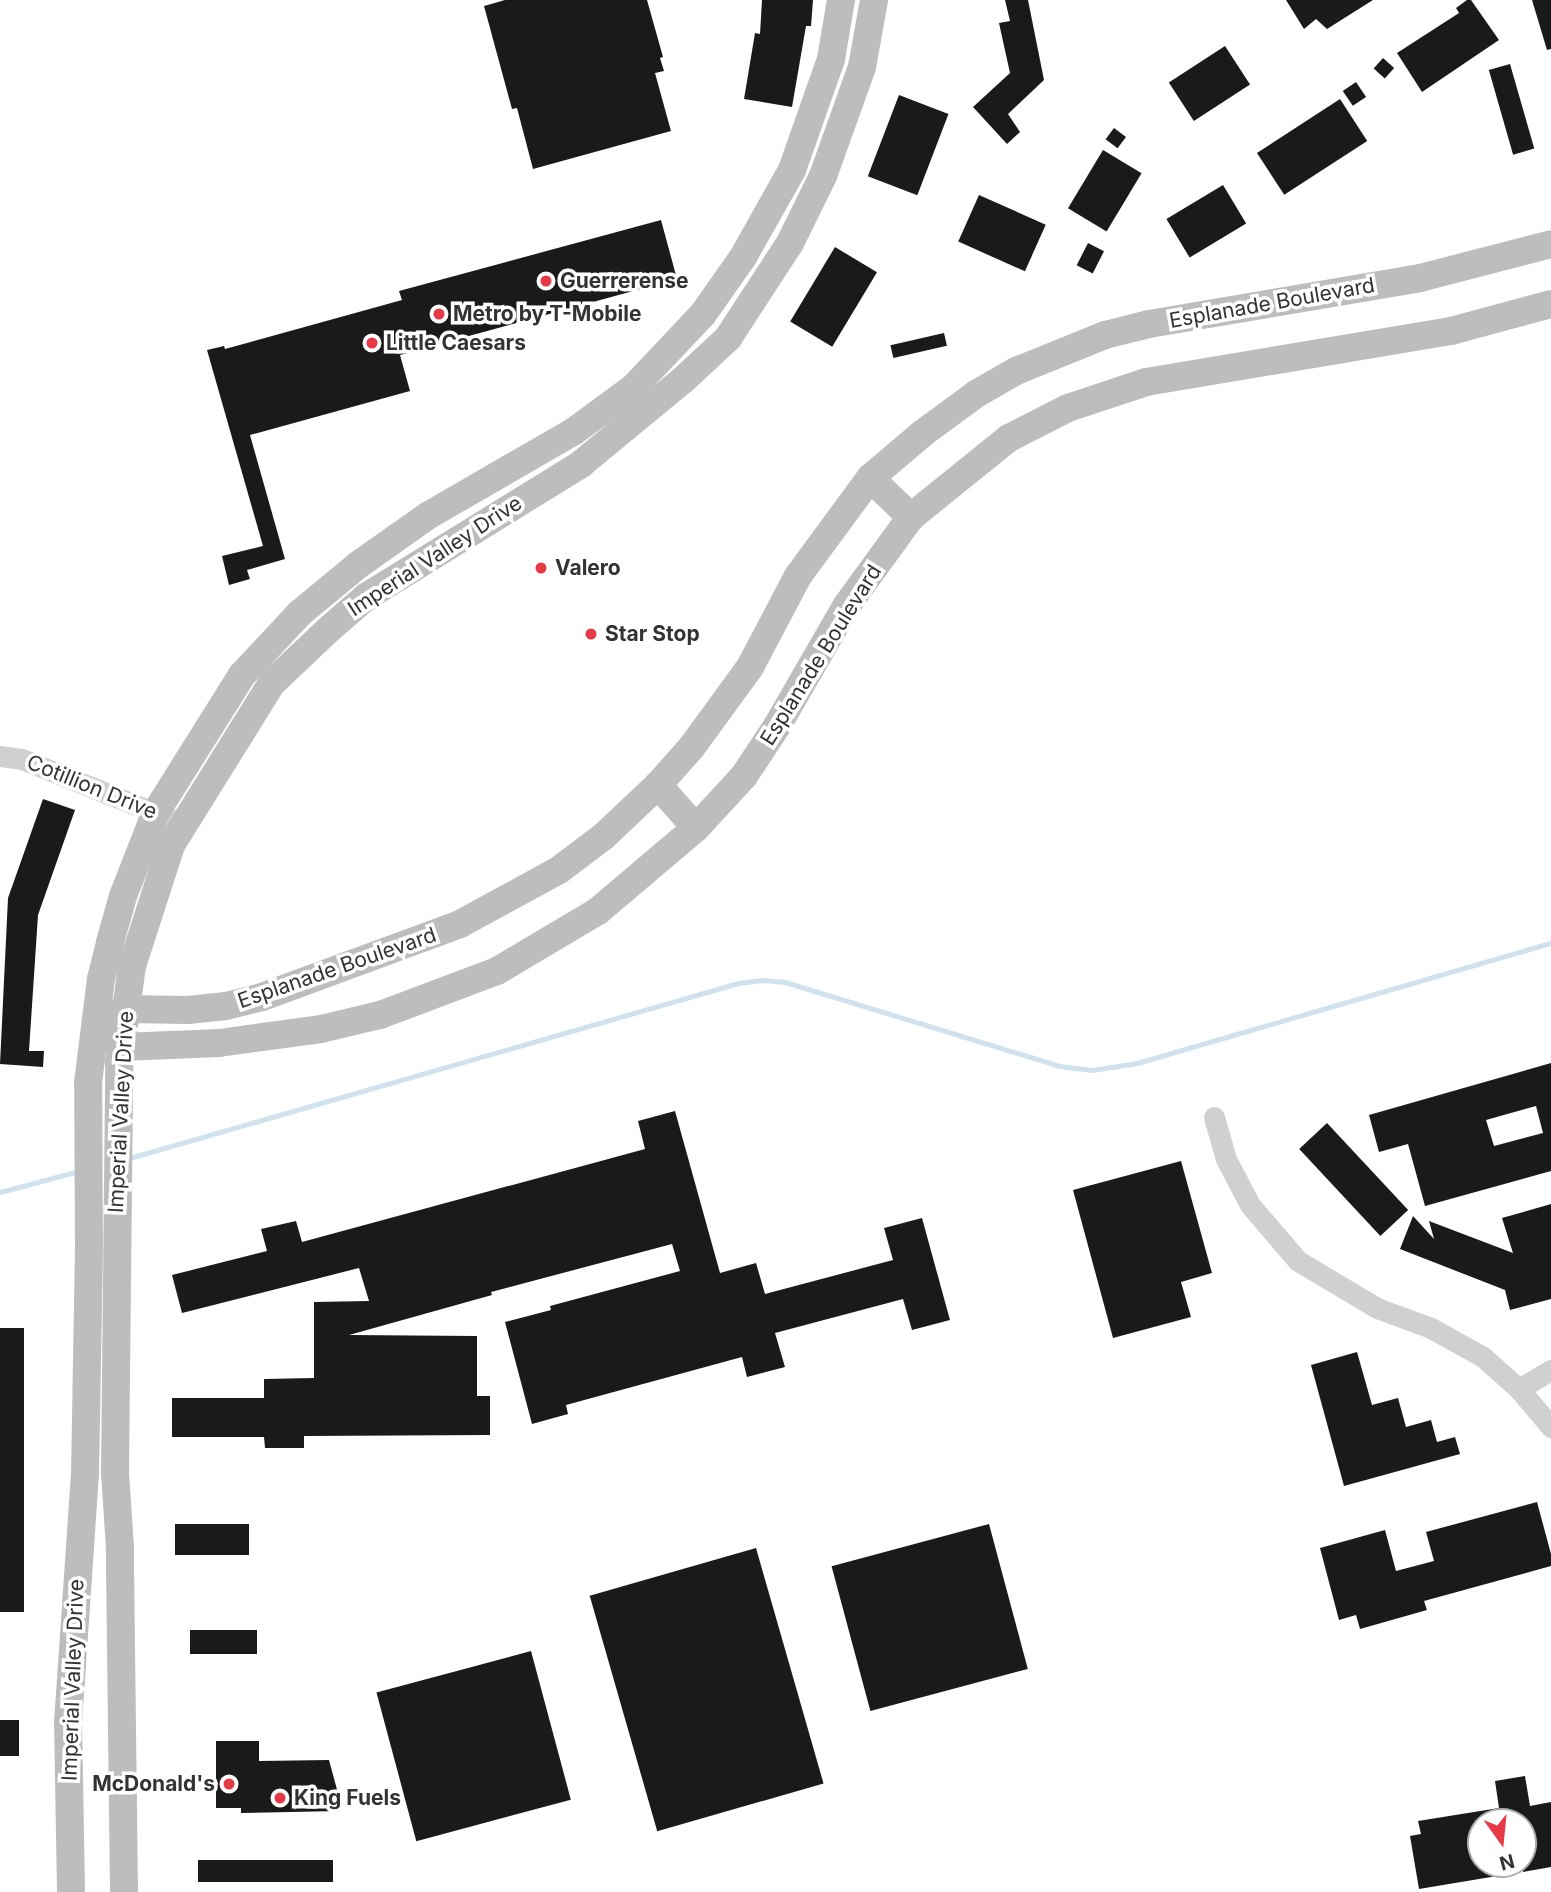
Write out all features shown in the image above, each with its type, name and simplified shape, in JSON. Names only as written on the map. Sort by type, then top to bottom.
[{"type":"main road","name":"Imperial Valley Drive","points":[[71,1892],[68,1723],[85,1476],[87,1119],[94,1023],[101,979],[123,895],[156,812],[242,676],[300,613],[358,565],[429,515],[573,432],[634,387],[703,314],[743,257],[792,170],[831,59],[841,0]]},
{"type":"main road","name":"Imperial Valley Drive","points":[[124,1892],[120,1584],[115,1473],[117,1124],[125,1009],[143,925],[171,845],[266,692],[312,644],[366,597],[581,464],[683,380],[728,338],[790,243],[838,139],[862,67],[874,0]]},
{"type":"main road","points":[[831,59],[862,67]]},
{"type":"main road","name":"Esplanade Boulevard","points":[[94,1023],[125,1009],[188,1010],[226,1006],[261,997],[460,924],[559,870],[604,836],[658,785],[698,739],[750,667],[798,576],[870,478],[923,433],[976,394],[1059,352],[1105,335],[1149,324],[1420,278],[1551,244]]},
{"type":"main road","name":"Esplanade Boulevard","points":[[122,1046],[219,1043],[321,1030],[380,1015],[444,993],[530,953],[598,911],[696,828],[744,776],[778,726],[847,605],[911,517],[1009,438],[1068,408],[1146,382],[1451,331],[1551,304]]},
{"type":"main road","points":[[703,314],[728,338]]},
{"type":"main road","points":[[499,475],[514,503]]},
{"type":"main road","points":[[870,478],[911,517]]},
{"type":"main road","points":[[242,676],[266,692]]},
{"type":"main road","points":[[658,785],[696,828]]},
{"type":"main road","points":[[94,1023],[122,1046]]},
{"type":"main road","points":[[76,1580],[120,1584]]},
{"type":"street","name":"Cotillion Drive","points":[[0,756],[22,759],[183,824]]},
{"type":"street","points":[[1214,1117],[1226,1159],[1250,1205],[1298,1261],[1377,1308],[1430,1328],[1483,1357],[1519,1389],[1551,1427]]},
{"type":"street","points":[[1519,1389],[1551,1370]]},
{"type":"building","points":[[505,0],[647,0],[663,57],[660,58],[664,71],[655,73],[671,131],[533,169],[517,108],[512,109],[484,6]]},
{"type":"building","points":[[762,0],[813,0],[811,26],[806,26],[792,107],[744,99],[755,33],[760,34]]},
{"type":"building","points":[[1005,0],[1028,0],[1044,80],[1008,114],[1020,132],[1007,144],[973,107],[1010,73],[999,23],[1010,21]]},
{"type":"building","points":[[1286,0],[1373,0],[1327,29],[1316,19],[1304,29]]},
{"type":"building","points":[[1471,0],[1499,40],[1422,92],[1397,53],[1459,13],[1456,8]]},
{"type":"building","points":[[1532,0],[1551,0],[1551,49],[1547,50]]},
{"type":"building","points":[[1225,46],[1250,85],[1194,121],[1169,82]]},
{"type":"building","points":[[1383,58],[1394,68],[1385,78],[1374,68]]},
{"type":"building","points":[[1510,64],[1534,149],[1513,155],[1489,70]]},
{"type":"building","points":[[1356,82],[1366,97],[1353,106],[1343,91]]},
{"type":"building","points":[[899,95],[948,114],[917,195],[868,176]]},
{"type":"building","points":[[1340,99],[1367,141],[1284,195],[1257,153]]},
{"type":"building","points":[[1114,128],[1126,137],[1118,148],[1106,139]]},
{"type":"building","points":[[1103,150],[1142,173],[1107,231],[1068,208]]},
{"type":"building","points":[[1223,185],[1246,224],[1190,258],[1166,219]]},
{"type":"building","points":[[979,195],[1046,225],[1025,271],[958,242]]},
{"type":"building","points":[[661,220],[677,279],[400,355],[410,391],[250,435],[285,559],[247,570],[250,579],[229,585],[222,556],[263,546],[207,350],[224,346],[225,349],[402,300],[399,291]]},
{"type":"building","points":[[1088,243],[1104,251],[1093,273],[1077,265]]},
{"type":"building","points":[[835,247],[877,272],[832,347],[790,322]]},
{"type":"building","points":[[944,333],[947,346],[893,358],[890,345]]},
{"type":"building","points":[[43,799],[75,810],[38,915],[29,1051],[44,1051],[43,1067],[0,1064],[8,898]]},
{"type":"building","points":[[1551,1063],[1551,1171],[1425,1206],[1408,1144],[1379,1152],[1369,1115]],"holes":[[[1536,1106],[1543,1133],[1494,1146],[1486,1120]]]},
{"type":"building","points":[[675,1111],[720,1273],[756,1263],[765,1294],[893,1260],[884,1228],[922,1218],[950,1320],[912,1330],[903,1299],[775,1333],[785,1367],[747,1377],[742,1357],[566,1405],[568,1414],[532,1424],[505,1322],[551,1310],[550,1306],[680,1271],[672,1244],[491,1292],[492,1295],[349,1335],[477,1336],[477,1396],[490,1396],[490,1435],[304,1436],[304,1448],[265,1448],[264,1437],[172,1437],[172,1398],[264,1398],[264,1379],[314,1378],[314,1302],[369,1301],[359,1268],[182,1313],[172,1275],[267,1251],[261,1229],[296,1221],[302,1242],[645,1149],[638,1121]]},
{"type":"building","points":[[1327,1123],[1408,1210],[1380,1236],[1299,1149]]},
{"type":"building","points":[[1181,1161],[1212,1273],[1181,1282],[1191,1317],[1113,1338],[1073,1190]]},
{"type":"building","points":[[1551,1204],[1551,1299],[1510,1310],[1505,1290],[1400,1249],[1413,1216],[1434,1239],[1429,1221],[1513,1253],[1502,1218]]},
{"type":"building","points":[[0,1328],[24,1328],[24,1612],[0,1612]]},
{"type":"building","points":[[1357,1352],[1372,1405],[1398,1398],[1406,1427],[1431,1420],[1437,1442],[1455,1437],[1460,1454],[1344,1486],[1311,1365]]},
{"type":"building","points":[[1537,1502],[1551,1554],[1551,1566],[1424,1601],[1427,1610],[1360,1629],[1356,1615],[1339,1620],[1320,1548],[1385,1530],[1396,1571],[1434,1561],[1426,1532]]},
{"type":"building","points":[[175,1524],[249,1524],[249,1555],[175,1555]]},
{"type":"building","points":[[989,1524],[1028,1669],[870,1711],[832,1566]]},
{"type":"building","points":[[756,1548],[824,1784],[657,1831],[590,1596]]},
{"type":"building","points":[[190,1630],[257,1630],[257,1654],[190,1654]]},
{"type":"building","points":[[531,1651],[571,1800],[416,1841],[376,1692]]},
{"type":"building","points":[[0,1720],[19,1720],[19,1756],[0,1756]]},
{"type":"building","points":[[216,1741],[259,1741],[259,1761],[329,1760],[339,1797],[339,1811],[241,1813],[241,1808],[216,1808]]},
{"type":"building","points":[[1525,1776],[1530,1806],[1551,1802],[1551,1867],[1537,1870],[1537,1808],[1499,1808],[1495,1781]]},
{"type":"building","points":[[1467,1813],[1467,1878],[1485,1878],[1419,1889],[1410,1836],[1421,1834],[1418,1821]]},
{"type":"building","points":[[198,1860],[333,1860],[333,1882],[198,1882]]},
{"type":"waterway","points":[[126,1159],[738,983],[762,980],[785,982],[1059,1066],[1092,1070],[1137,1063],[1551,943]]},
{"type":"waterway","points":[[0,1192],[79,1171]]},
{"type":"place","name":"Guerrerense","points":[[546,281]]},
{"type":"place","name":"Metro by T-Mobile","points":[[439,314]]},
{"type":"place","name":"Little Caesars","points":[[372,343]]},
{"type":"place","name":"Valero","points":[[541,568]]},
{"type":"place","name":"Star Stop","points":[[591,634]]},
{"type":"place","name":"McDonald's","points":[[229,1784]]},
{"type":"place","name":"King Fuels","points":[[280,1798]]}]
